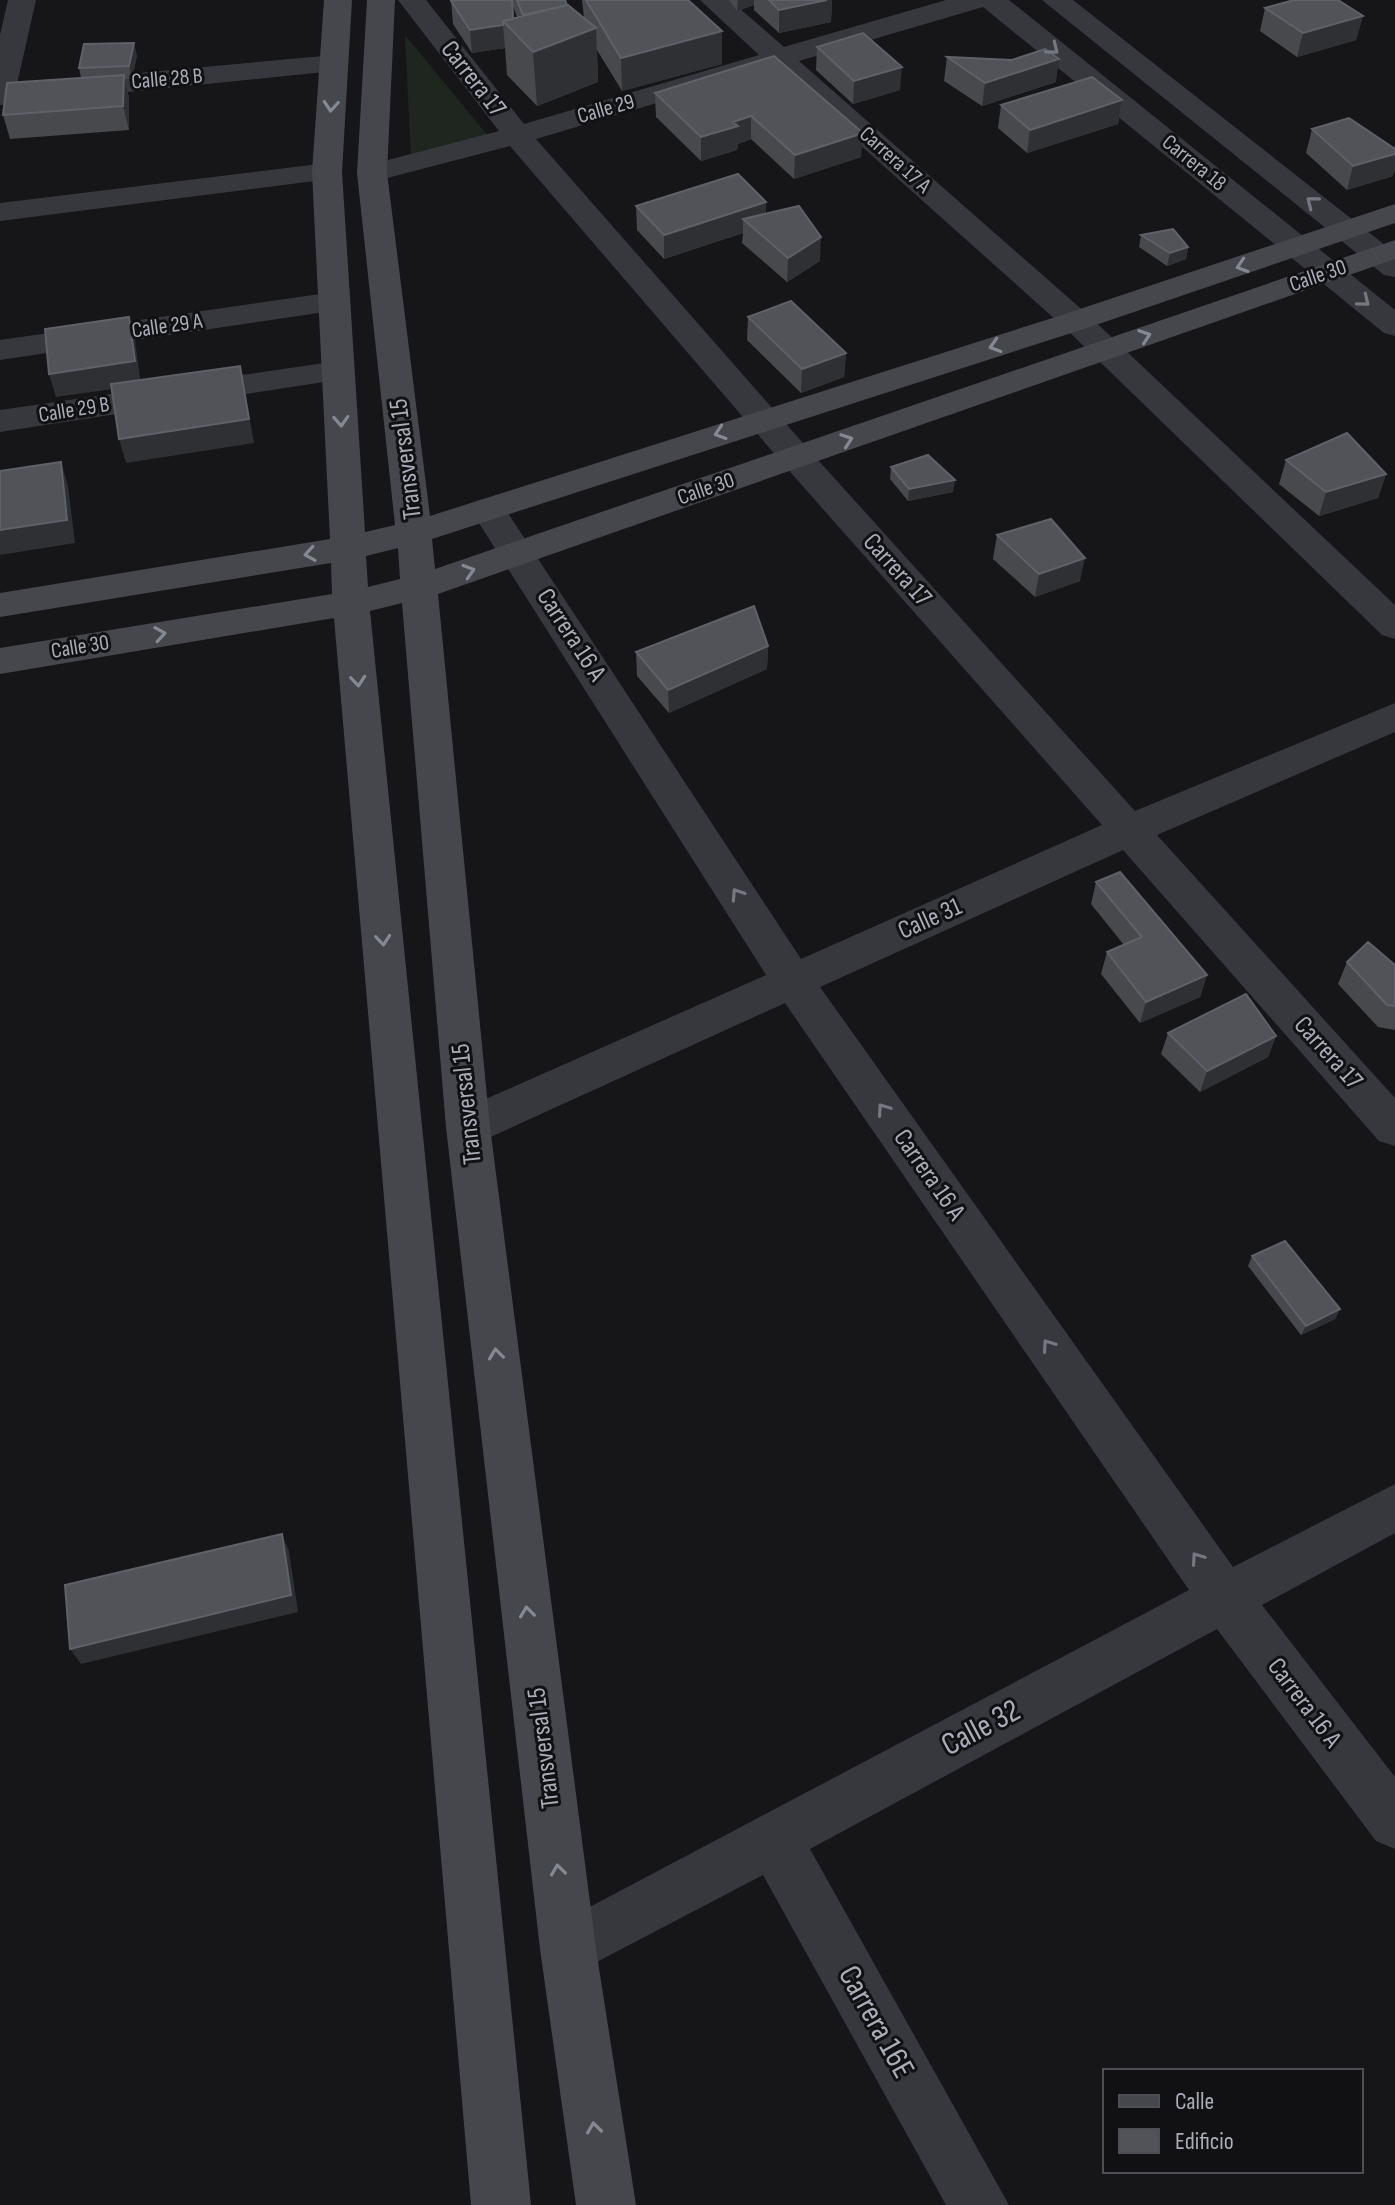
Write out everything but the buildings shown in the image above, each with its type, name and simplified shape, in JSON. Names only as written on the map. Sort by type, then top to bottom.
[{"type":"street","points":[[0,95],[22,0]]},
{"type":"street","points":[[338,0],[327,172],[351,603],[501,2205]]},
{"type":"street","name":"Transversal 15","points":[[381,0],[372,173],[414,533],[468,1127],[568,1949],[606,2205]]},
{"type":"street","name":"Carrera 17","points":[[412,0],[517,135],[766,418],[797,458],[1395,1128]]},
{"type":"street","name":"Carrera 17 A","points":[[714,0],[1076,321],[1104,350]]},
{"type":"street","name":"Calle 29","points":[[372,173],[517,135],[976,0]]},
{"type":"street","name":"Carrera 18","points":[[992,0],[1395,326]]},
{"type":"street","name":"Carrera 18","points":[[1056,0],[1346,230],[1389,257]]},
{"type":"street","name":"Calle 28 B","points":[[0,95],[334,63]]},
{"type":"street","points":[[0,212],[327,172]]},
{"type":"street","name":"Calle 30","points":[[0,605],[348,548],[414,533],[1076,321],[1395,213]]},
{"type":"street","name":"Calle 30","points":[[0,661],[351,603],[419,587],[520,555],[1329,273],[1389,257]]},
{"type":"street","name":"Calle 29 A","points":[[10,384],[334,302]]},
{"type":"street","points":[[1104,350],[1395,626]]},
{"type":"street","name":"Calle 29 B","points":[[10,384],[338,371]]},
{"type":"street","name":"Carrera 16 A","points":[[488,509],[792,980],[1225,1598],[1395,1822]]},
{"type":"street","name":"Calle 31","points":[[468,1127],[1129,830],[1395,717]]},
{"type":"street","name":"Calle 32","points":[[568,1949],[1395,1507]]},
{"type":"street","name":"Carrera 16E","points":[[773,1838],[979,2205]]},
{"type":"shaded area","points":[[405,35],[488,136],[411,158]]}]
